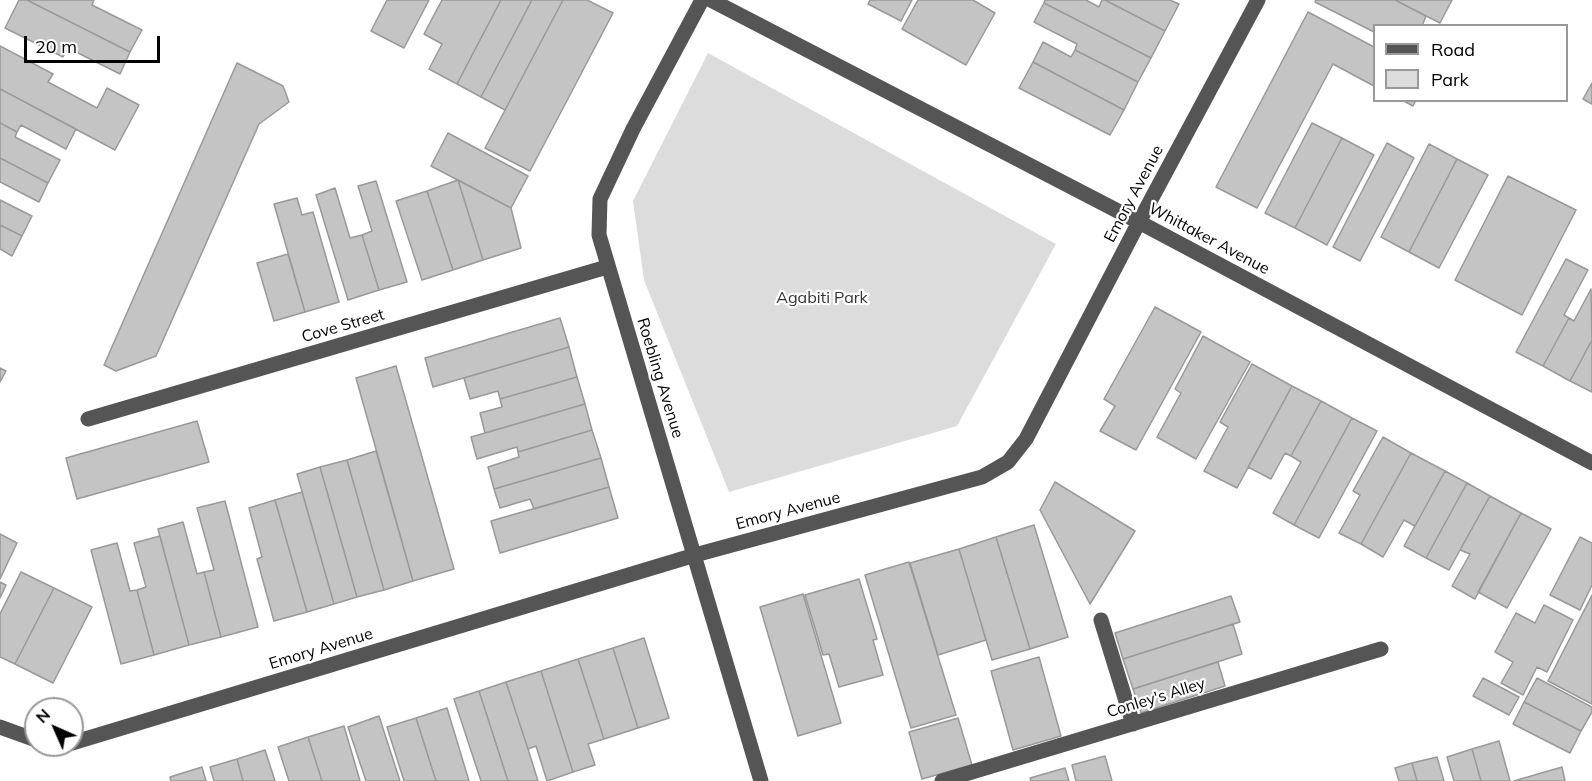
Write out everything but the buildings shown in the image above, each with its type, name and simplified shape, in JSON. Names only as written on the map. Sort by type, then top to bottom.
[{"type":"street","name":"Roebling Avenue","points":[[702,0],[633,129],[600,199],[599,235],[761,781]]},
{"type":"street","name":"Whittaker Avenue","points":[[711,0],[1139,222],[1592,463]]},
{"type":"street","name":"Emory Avenue","points":[[84,738],[694,555],[982,477],[1008,462],[1026,439],[1258,0]]},
{"type":"street","name":"Cove Street","points":[[88,419],[607,267]]},
{"type":"street","points":[[1101,620],[1134,724]]},
{"type":"street","name":"Conley's Alley","points":[[942,781],[1381,649]]},
{"type":"street","points":[[0,726],[24,735]]},
{"type":"green space","name":"Agabiti Park","points":[[708,53],[1056,244],[957,426],[729,492],[644,280],[633,201]]}]
